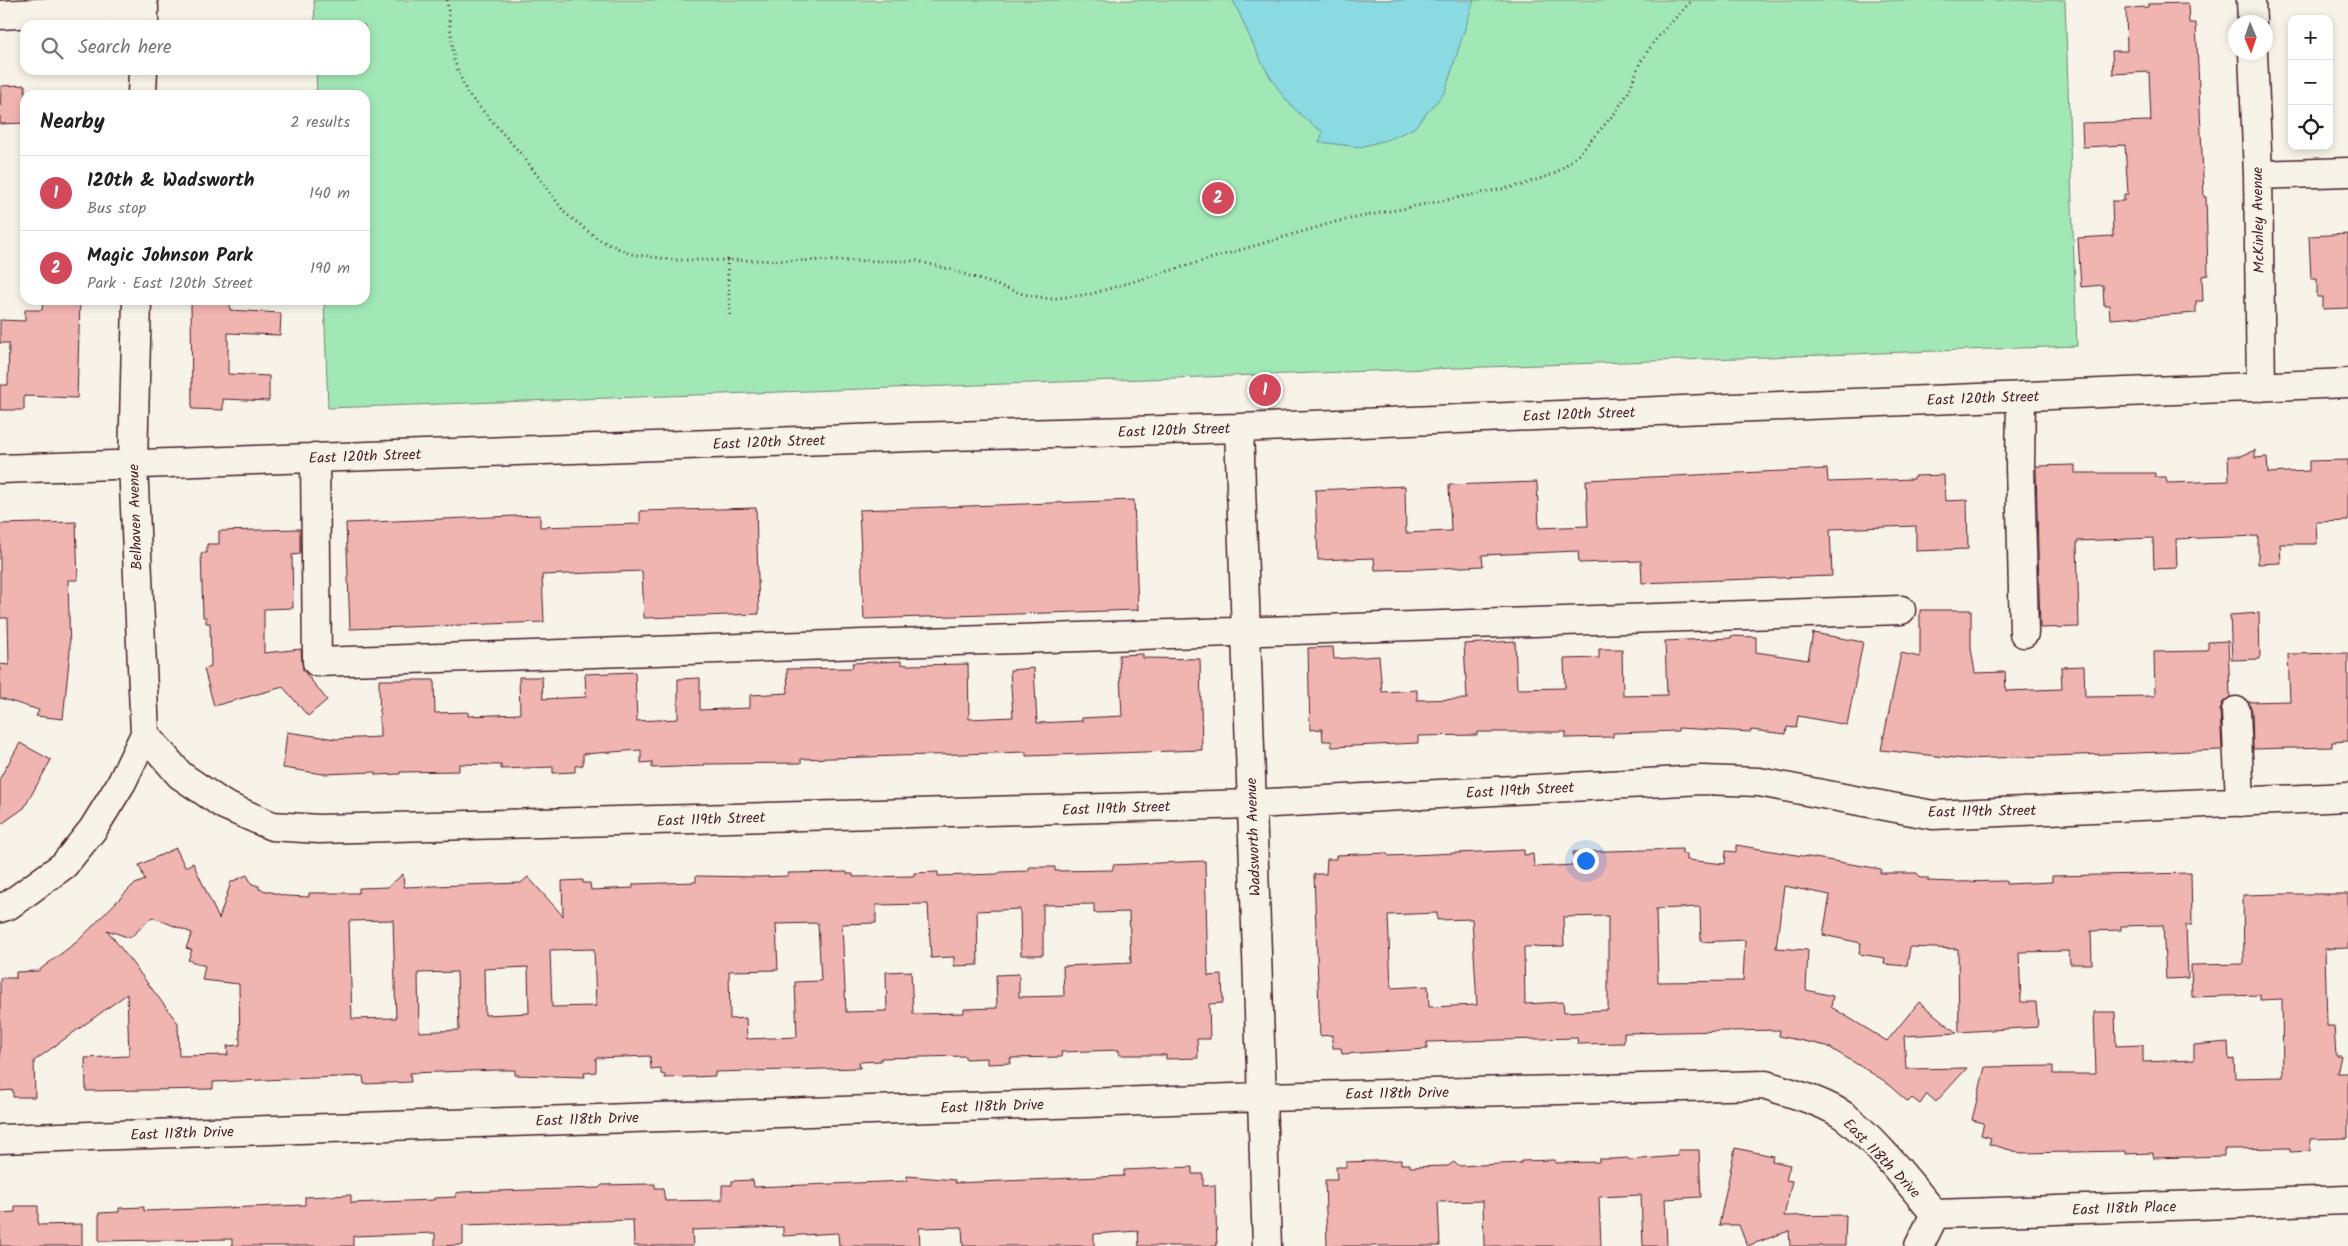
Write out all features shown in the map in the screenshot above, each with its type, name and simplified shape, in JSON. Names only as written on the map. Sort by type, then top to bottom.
[{"type":"street","points":[[2252,15],[2252,0],[2267,0]]},
{"type":"street","points":[[0,15],[144,16]]},
{"type":"street","name":"McKinley Avenue","points":[[2253,60],[2258,175],[2261,387]]},
{"type":"street","points":[[142,90],[143,75]]},
{"type":"street","points":[[2258,175],[2348,172]]},
{"type":"street","name":"Belhaven Avenue","points":[[136,305],[133,463],[145,734]]},
{"type":"street","name":"East 120th Street","points":[[0,470],[133,463],[1239,428],[2348,383]]},
{"type":"street","points":[[2021,396],[2020,466],[2024,633]]},
{"type":"street","name":"Wadsworth Avenue","points":[[1239,428],[1268,1246]]},
{"type":"street","points":[[315,457],[317,662],[1901,610]]},
{"type":"street","points":[[2236,711],[2240,802]]},
{"type":"street","points":[[0,908],[9,905],[64,865],[70,858],[93,829],[122,782],[145,734]]},
{"type":"street","name":"East 119th Street","points":[[145,734],[180,775],[224,804],[272,826],[319,829],[1252,804],[1702,780],[1759,782],[1933,815],[2348,797]]},
{"type":"street","name":"East 118th Drive","points":[[0,1139],[1262,1097],[1766,1084],[1810,1100],[1846,1118],[1880,1152],[1935,1214]]},
{"type":"street","name":"East 118th Place","points":[[1935,1214],[2348,1200]]},
{"type":"street","points":[[1919,1246],[1935,1214]]},
{"type":"path","points":[[447,0],[454,60],[467,93],[522,156],[565,213],[598,239],[630,254],[675,260],[917,261],[952,270],[1023,294],[1050,299],[1091,294],[1335,222],[1522,185],[1556,173],[1578,154],[1615,113],[1628,93],[1641,61],[1656,39],[1692,0]]},
{"type":"path","points":[[727,259],[730,315]]},
{"type":"green space","points":[[314,0],[2065,0],[2077,346],[328,408],[324,305],[370,305],[370,90],[317,90],[316,75],[370,75],[370,20],[315,20]]},
{"type":"water","points":[[1233,0],[1474,0],[1445,92],[1414,128],[1390,139],[1360,147],[1319,142],[1323,132],[1305,119],[1278,90],[1259,56]]},
{"type":"building","points":[[2188,3],[2189,23],[2196,23],[2204,197],[2206,197],[2208,275],[2202,276],[2203,301],[2196,301],[2196,313],[2110,319],[2109,305],[2104,305],[2103,285],[2081,287],[2078,238],[2113,236],[2112,201],[2124,201],[2124,194],[2128,194],[2125,145],[2083,147],[2082,123],[2151,121],[2149,72],[2113,74],[2112,51],[2127,51],[2126,8],[2148,7],[2148,4]]},
{"type":"building","points":[[25,85],[25,90],[20,90],[20,123],[0,124],[1,86]]},
{"type":"building","points":[[2348,234],[2348,308],[2323,309],[2323,297],[2317,297],[2317,279],[2311,279],[2309,236]]},
{"type":"building","points":[[42,305],[80,305],[77,398],[24,396],[24,410],[0,410],[0,385],[8,385],[9,343],[0,343],[0,320],[25,321],[25,310],[42,310]]},
{"type":"building","points":[[191,305],[230,305],[230,310],[281,313],[280,335],[228,333],[228,374],[269,376],[269,401],[223,399],[223,410],[192,409]]},
{"type":"building","points":[[2255,450],[2255,458],[2267,457],[2268,473],[2309,471],[2309,461],[2348,460],[2348,521],[2316,522],[2317,544],[2280,544],[2281,563],[2258,564],[2258,536],[2176,539],[2177,568],[2154,569],[2153,538],[2077,541],[2079,627],[2040,628],[2036,466],[2075,465],[2075,473],[2155,473],[2155,477],[2166,477],[2167,483],[2229,481],[2228,456],[2241,456]]},
{"type":"building","points":[[1827,469],[1828,482],[1914,479],[1914,476],[1944,475],[1945,501],[1967,500],[1968,549],[1916,551],[1916,526],[1830,529],[1832,576],[1642,583],[1641,561],[1579,563],[1578,551],[1482,555],[1483,566],[1421,569],[1375,570],[1374,558],[1318,560],[1315,490],[1405,486],[1406,533],[1451,531],[1449,485],[1537,482],[1539,528],[1588,526],[1586,480]]},
{"type":"building","points":[[1134,500],[1138,610],[864,619],[859,510]]},
{"type":"building","points":[[756,508],[759,614],[644,618],[642,571],[542,575],[544,622],[350,629],[346,523],[540,515],[540,527],[640,524],[640,511]]},
{"type":"building","points":[[76,522],[78,580],[68,580],[70,651],[63,719],[36,716],[39,710],[0,698],[0,664],[9,665],[8,618],[0,618],[0,524]]},
{"type":"building","points":[[300,529],[300,554],[292,555],[293,608],[264,609],[264,653],[301,649],[303,670],[327,700],[308,716],[283,687],[214,706],[204,669],[211,667],[210,623],[206,623],[206,617],[203,617],[201,553],[207,553],[207,544],[219,544],[219,531]]},
{"type":"building","points":[[1920,610],[1971,610],[1971,648],[1975,673],[2005,672],[2006,691],[2062,689],[2061,667],[2084,666],[2085,697],[2155,696],[2154,652],[2203,651],[2208,649],[2208,642],[2228,641],[2230,697],[2222,703],[2220,711],[2222,750],[1964,759],[1881,750],[1901,653],[1920,657]]},
{"type":"building","points":[[2259,613],[2260,659],[2232,660],[2230,615]]},
{"type":"building","points":[[1813,633],[1863,642],[1847,725],[1798,716],[1796,728],[1787,727],[1786,734],[1751,730],[1751,732],[1678,728],[1678,731],[1613,733],[1613,737],[1566,738],[1566,732],[1477,732],[1477,735],[1418,736],[1418,743],[1332,747],[1331,741],[1323,741],[1322,729],[1310,730],[1308,648],[1333,647],[1334,659],[1379,656],[1382,692],[1417,690],[1417,700],[1467,699],[1464,644],[1515,641],[1517,689],[1565,688],[1564,659],[1599,658],[1599,649],[1622,649],[1623,696],[1667,695],[1665,641],[1731,638],[1731,636],[1756,637],[1756,652],[1808,660]]},
{"type":"building","points":[[2348,653],[2348,741],[2332,742],[2332,747],[2253,749],[2252,710],[2248,702],[2290,701],[2288,654]]},
{"type":"building","points":[[1143,654],[1143,658],[1200,659],[1202,750],[1026,756],[1026,752],[801,759],[801,763],[704,764],[704,766],[652,768],[652,762],[641,763],[641,750],[583,754],[583,765],[575,766],[575,772],[553,773],[553,767],[501,769],[501,765],[459,764],[459,771],[400,772],[400,774],[375,775],[375,772],[323,774],[283,768],[287,732],[336,739],[380,737],[379,680],[434,680],[435,713],[468,712],[468,716],[520,714],[519,677],[542,677],[543,699],[586,697],[585,674],[635,672],[637,721],[678,719],[678,679],[700,678],[700,710],[750,708],[750,695],[788,693],[787,669],[853,668],[852,663],[901,661],[901,664],[907,665],[968,664],[969,719],[1013,717],[1010,670],[1034,668],[1037,723],[1082,721],[1082,718],[1122,716],[1119,655]]},
{"type":"building","points":[[20,743],[51,760],[24,808],[0,825],[0,778]]},
{"type":"building","points":[[1736,845],[1881,869],[1880,873],[1917,873],[1921,878],[1928,878],[1928,881],[2006,881],[2006,884],[2052,882],[2052,876],[2191,873],[2192,925],[2186,925],[2188,978],[2166,979],[2163,925],[2121,926],[2121,930],[2091,931],[2092,964],[2070,964],[2069,951],[2019,952],[2021,1002],[2036,1002],[2038,1027],[1959,1032],[1958,949],[1910,947],[1907,966],[1884,964],[1885,958],[1859,954],[1861,943],[1823,935],[1830,895],[1784,886],[1776,948],[1808,950],[1806,990],[1833,996],[1831,1007],[1887,1041],[1919,1002],[1957,1033],[1904,1036],[1906,1069],[1967,1068],[1936,1102],[1927,1094],[1920,1104],[1912,1098],[1908,1102],[1883,1080],[1827,1046],[1779,1036],[1780,1030],[1624,1033],[1624,1043],[1578,1044],[1577,1038],[1427,1042],[1427,1049],[1342,1054],[1341,1048],[1333,1048],[1332,1035],[1320,1036],[1314,874],[1326,874],[1327,859],[1336,859],[1336,855],[1386,853],[1389,856],[1524,850],[1524,855],[1533,854],[1534,867],[1574,865],[1573,852],[1682,849],[1682,854],[1687,854],[1687,860],[1725,864],[1726,851],[1736,852]],"holes":[[[1700,907],[1701,942],[1745,940],[1743,981],[1658,982],[1656,909]],[[1437,913],[1437,920],[1472,919],[1477,1005],[1429,1007],[1428,986],[1391,988],[1388,915]],[[1608,916],[1608,1010],[1564,1012],[1563,1002],[1525,1004],[1524,947],[1564,946],[1563,917]]]},
{"type":"building","points":[[176,848],[185,867],[193,863],[219,919],[231,882],[247,875],[252,884],[259,886],[259,889],[286,896],[309,897],[309,893],[359,893],[359,888],[388,887],[403,874],[404,887],[521,883],[528,877],[563,916],[562,881],[583,880],[583,883],[590,883],[591,890],[633,888],[633,884],[696,882],[696,876],[760,877],[788,876],[788,873],[847,872],[847,874],[853,874],[853,877],[914,876],[914,873],[938,872],[938,876],[1029,871],[1029,867],[1055,867],[1055,871],[1113,870],[1113,865],[1205,861],[1208,976],[1222,975],[1223,1003],[1209,1004],[1210,1039],[1197,1039],[1198,1058],[1166,1059],[1166,1055],[1119,1055],[1119,1050],[1061,1052],[1062,1057],[1010,1058],[1011,1063],[987,1064],[987,1058],[965,1059],[965,1056],[881,1058],[881,1061],[859,1062],[860,1068],[715,1072],[715,1076],[665,1078],[665,1075],[661,1074],[661,1068],[651,1069],[650,1056],[596,1058],[596,1072],[584,1073],[585,1077],[515,1075],[515,1070],[498,1070],[410,1073],[411,1082],[364,1084],[363,1076],[213,1082],[213,1089],[86,1091],[85,1058],[129,1056],[127,994],[34,1061],[35,1097],[13,1097],[13,1090],[0,1091],[0,978],[16,978],[16,972],[38,971],[78,941],[133,885],[145,880],[139,865]],"holes":[[[928,904],[931,958],[954,957],[954,966],[978,965],[977,911],[1020,909],[1021,955],[1043,955],[1043,905],[1094,904],[1094,913],[1129,912],[1131,963],[1063,966],[1064,996],[1019,997],[1019,974],[996,975],[997,1008],[964,1009],[964,1013],[913,1014],[911,971],[886,972],[887,1011],[846,1012],[842,924],[876,923],[876,905]],[[152,917],[192,933],[186,948],[192,950],[188,960],[205,966],[202,980],[239,984],[240,1045],[227,1046],[228,1055],[179,1056],[178,1023],[107,930],[130,938]],[[393,920],[396,1018],[352,1019],[349,921]],[[818,923],[821,981],[795,982],[797,1037],[747,1039],[746,1018],[730,1019],[729,971],[778,970],[776,924]],[[594,949],[596,1006],[552,1007],[550,950]],[[528,967],[529,1013],[485,1015],[484,969]],[[457,972],[459,1030],[419,1032],[418,973]]]},
{"type":"building","points":[[2348,894],[2348,948],[2325,949],[2327,1026],[2334,1026],[2336,1056],[2341,1056],[2337,1073],[2348,1073],[2348,1138],[2310,1139],[2310,1151],[2290,1152],[2290,1148],[2224,1149],[2224,1156],[2153,1158],[2153,1153],[2125,1154],[2125,1151],[2021,1153],[1989,1144],[1991,1138],[1981,1135],[1984,1123],[1972,1120],[1985,1067],[2053,1066],[2053,1074],[2096,1074],[2094,1012],[2115,1012],[2116,1046],[2143,1045],[2143,1062],[2194,1060],[2194,1045],[2228,1042],[2229,1060],[2234,1059],[2235,1078],[2283,1077],[2282,999],[2260,1000],[2260,995],[2192,997],[2191,965],[2244,964],[2243,895]]},
{"type":"building","points":[[1735,1148],[1773,1156],[1772,1161],[1790,1165],[1786,1180],[1792,1181],[1784,1216],[1846,1215],[1845,1246],[1790,1246],[1789,1231],[1747,1246],[1739,1225],[1719,1225]]},
{"type":"building","points":[[1678,1150],[1699,1150],[1701,1197],[1665,1199],[1667,1246],[1643,1246],[1641,1195],[1599,1197],[1601,1246],[1484,1246],[1483,1201],[1438,1202],[1440,1246],[1327,1246],[1325,1180],[1337,1180],[1336,1167],[1346,1167],[1346,1162],[1401,1160],[1401,1164],[1410,1164],[1410,1167],[1448,1166],[1454,1162],[1458,1166],[1555,1160],[1555,1163],[1599,1162],[1599,1159],[1627,1158],[1630,1160],[1678,1156]]},
{"type":"building","points":[[1192,1167],[1192,1174],[1203,1174],[1203,1186],[1215,1185],[1217,1246],[1139,1246],[1138,1231],[1094,1234],[1094,1246],[963,1246],[962,1227],[919,1228],[920,1246],[839,1246],[838,1233],[783,1236],[783,1227],[692,1230],[693,1246],[634,1246],[633,1220],[463,1225],[463,1245],[435,1246],[435,1233],[353,1236],[353,1246],[232,1246],[232,1239],[99,1241],[99,1213],[119,1212],[119,1208],[144,1207],[144,1211],[305,1205],[305,1197],[351,1195],[351,1203],[434,1200],[434,1198],[456,1197],[456,1193],[462,1192],[599,1188],[602,1185],[649,1184],[655,1184],[655,1188],[663,1188],[665,1201],[722,1200],[722,1185],[732,1185],[732,1181],[753,1180],[754,1187],[907,1181],[907,1176],[955,1180],[955,1183],[1124,1176],[1124,1170]]},
{"type":"building","points":[[15,1206],[38,1206],[38,1225],[82,1224],[82,1246],[0,1246],[0,1213],[15,1212]]},
{"type":"place","name":"Magic Johnson Park","points":[[1218,198]]},
{"type":"place","name":"120th & Wadsworth","points":[[1265,390]]}]
